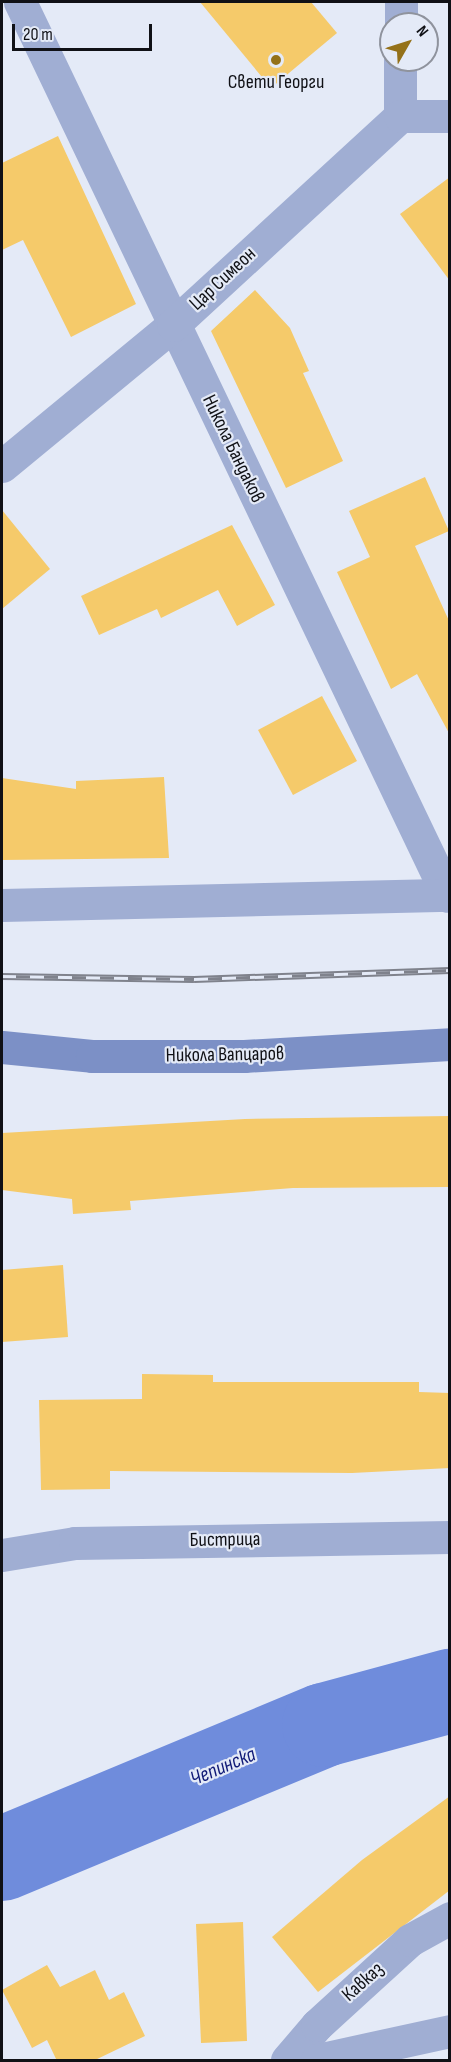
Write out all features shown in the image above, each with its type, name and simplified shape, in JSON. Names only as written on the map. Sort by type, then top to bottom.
[{"type":"street","name":"Никола Бандаков","points":[[20,2],[173,326],[449,896]]},
{"type":"street","points":[[400,72],[400,116],[450,116]]},
{"type":"street","name":"Цар Симеон","points":[[2,466],[173,326],[400,116]]},
{"type":"street","points":[[2,905],[449,896]]},
{"type":"street","name":"Никола Вапцаров","points":[[2,1047],[92,1056],[221,1056],[450,1044]]},
{"type":"street","name":"Бистрица","points":[[2,1555],[75,1543],[450,1537]]},
{"type":"street","name":"Кавказ","points":[[287,2061],[316,2025],[410,1940],[450,1918]]},
{"type":"street","points":[[317,2061],[450,2031]]},
{"type":"building","name":"Свети Георги","points":[[200,2],[311,2],[337,33],[271,88]]},
{"type":"building","points":[[58,136],[136,304],[71,337],[23,240],[2,250],[2,163]]},
{"type":"building","points":[[450,177],[450,281],[400,214]]},
{"type":"building","points":[[255,290],[290,328],[309,371],[303,373],[343,461],[286,488],[211,331]]},
{"type":"building","points":[[425,477],[449,531],[415,546],[450,623],[450,735],[417,674],[391,689],[337,572],[370,557],[349,511]]},
{"type":"building","points":[[2,510],[50,569],[2,609]]},
{"type":"building","points":[[232,525],[275,605],[237,626],[218,590],[161,618],[157,609],[99,635],[81,596]]},
{"type":"building","points":[[322,696],[357,761],[293,795],[258,730]]},
{"type":"building","points":[[164,777],[169,858],[2,860],[2,778],[76,789],[76,781]]},
{"type":"building","points":[[450,1116],[450,1187],[293,1188],[130,1201],[131,1210],[73,1214],[72,1199],[2,1190],[2,1133],[245,1119]]},
{"type":"building","points":[[63,1265],[68,1337],[2,1342],[2,1270]]},
{"type":"building","points":[[142,1374],[213,1375],[213,1382],[419,1382],[419,1392],[450,1393],[450,1468],[352,1473],[110,1471],[110,1489],[41,1490],[39,1400],[142,1399]]},
{"type":"building","points":[[450,1796],[450,1890],[318,1992],[272,1937],[362,1860]]},
{"type":"building","points":[[243,1922],[247,2041],[201,2043],[196,1924]]},
{"type":"building","points":[[47,1965],[60,1987],[95,1970],[109,2000],[124,1992],[145,2036],[93,2061],[57,2061],[47,2040],[32,2048],[2,1990]]},
{"type":"waterway","name":"Чепинска","points":[[2,1859],[324,1725],[450,1691]]},
{"type":"railway","points":[[2,976],[194,979],[450,970]]},
{"type":"place","name":"Свети Георги","points":[[276,60]]}]
